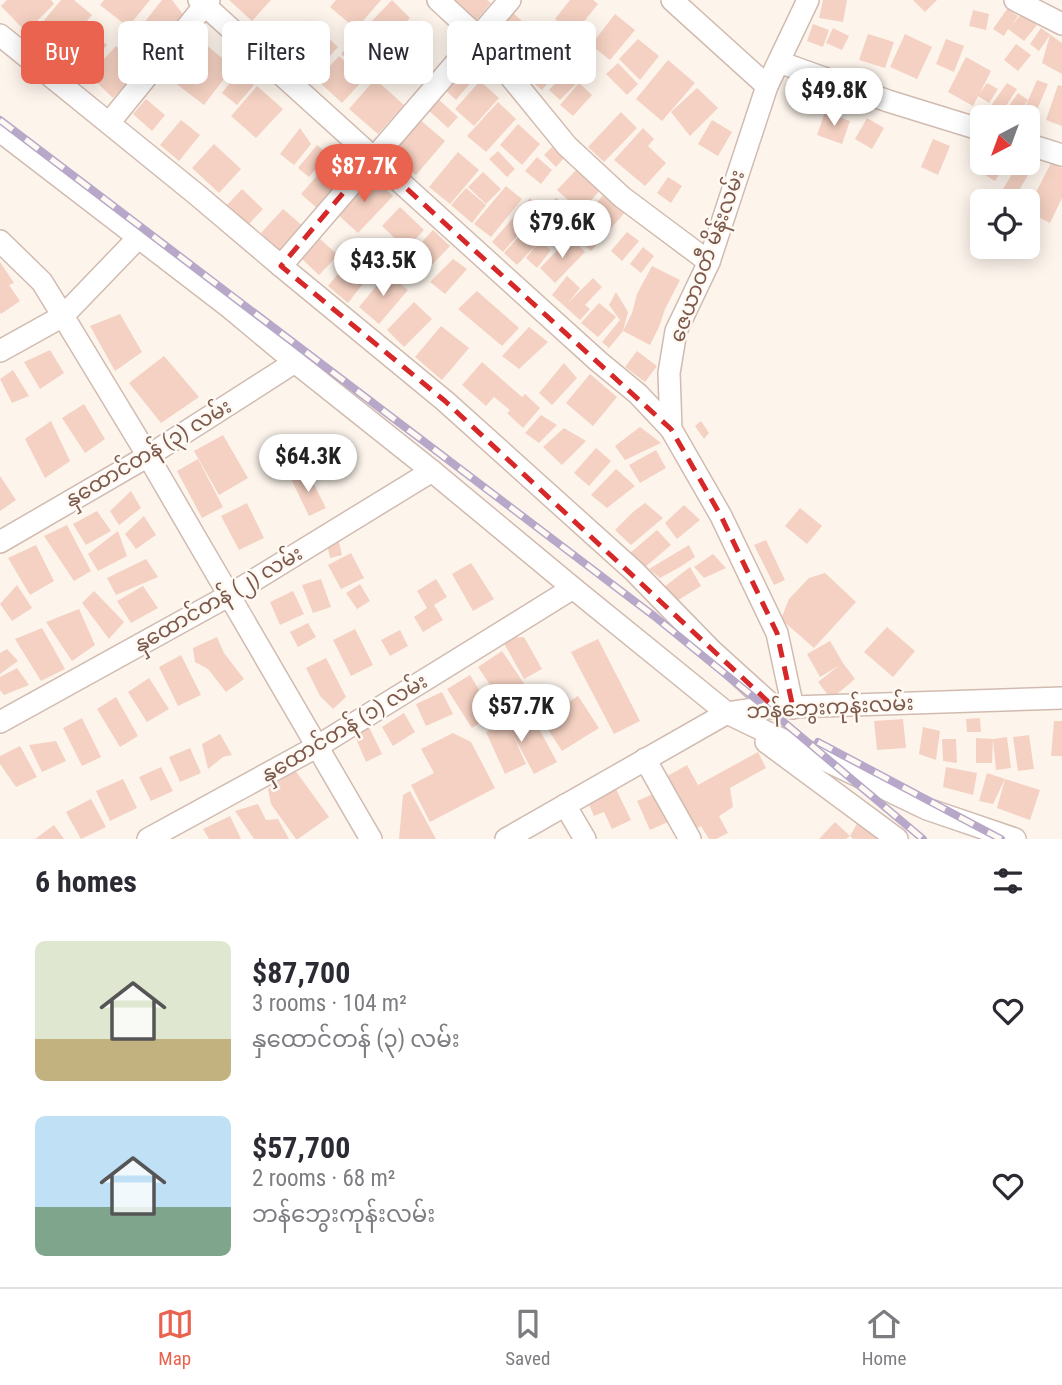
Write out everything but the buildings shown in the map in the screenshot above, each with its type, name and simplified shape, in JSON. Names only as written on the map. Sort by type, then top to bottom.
[{"type":"street","points":[[438,0],[461,21]]},
{"type":"street","points":[[492,21],[510,0]]},
{"type":"street","points":[[672,0],[767,86]]},
{"type":"street","name":"ဇေယာဝတီ မိန်းလမ်း","points":[[784,708],[777,633],[721,516],[671,429],[669,373],[676,331],[709,262],[767,86],[808,0]]},
{"type":"street","points":[[1015,0],[1062,24]]},
{"type":"street","points":[[109,123],[204,2],[373,158],[638,394],[671,429]]},
{"type":"street","points":[[0,35],[445,401],[634,571],[712,651],[784,708]]},
{"type":"street","points":[[779,62],[888,101],[970,126]]},
{"type":"street","points":[[281,266],[447,73]]},
{"type":"street","points":[[516,84],[567,146],[622,197],[709,262]]},
{"type":"street","points":[[0,131],[229,307],[727,713],[897,839]]},
{"type":"street","points":[[1040,148],[1062,155]]},
{"type":"street","points":[[0,351],[63,316],[138,238]]},
{"type":"street","points":[[0,241],[42,282],[148,456],[371,839]]},
{"type":"street","name":"နှထောင်တန် (၃) လမ်း","points":[[0,542],[148,456],[295,362]]},
{"type":"street","name":"နှထောင်တန် (၂) လမ်း","points":[[0,722],[228,596],[432,471]]},
{"type":"street","name":"နှထောင်တန် (၁) လမ်း","points":[[148,839],[318,746],[573,588]]},
{"type":"street","name":"ဘန်ဘွေးကုန်းလမ်း","points":[[506,839],[727,713],[762,708],[1062,698]]},
{"type":"street","points":[[727,713],[927,809],[1016,839]]},
{"type":"street","points":[[646,759],[690,839]]},
{"type":"street","points":[[565,805],[585,839]]},
{"type":"highlighted area","points":[[373,158],[671,429],[721,516],[777,633],[793,708],[775,708],[445,401],[281,266]]},
{"type":"railway","points":[[0,120],[654,616],[923,839]]},
{"type":"railway","points":[[818,742],[1001,839]]}]
